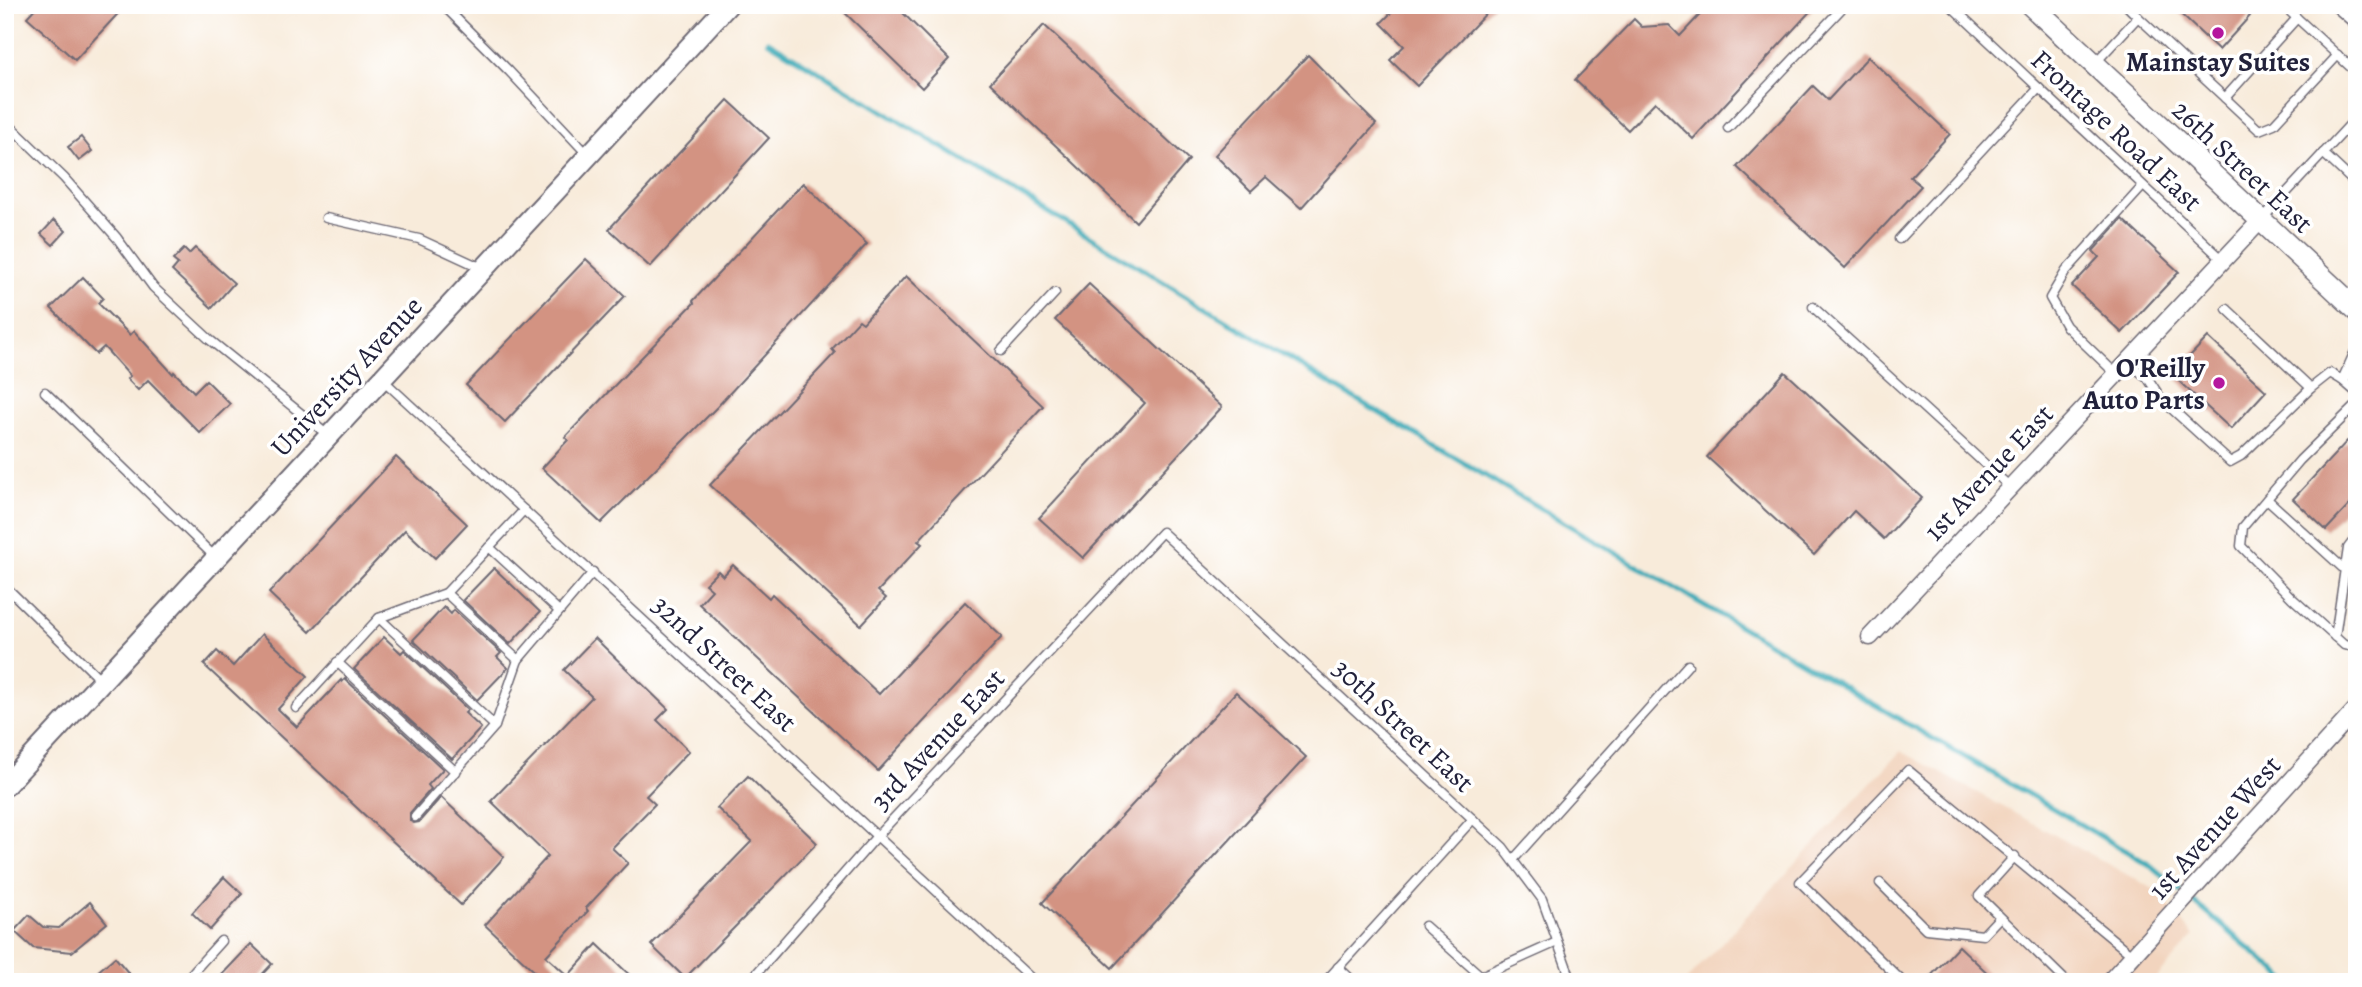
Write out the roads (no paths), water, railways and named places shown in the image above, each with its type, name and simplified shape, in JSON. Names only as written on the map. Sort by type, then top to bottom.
[{"type":"main road","name":"26th Street East","points":[[2031,5],[2357,310]]},
{"type":"street","name":"University Avenue","points":[[6,785],[729,5]]},
{"type":"street","name":"1st Avenue East","points":[[1870,637],[2261,220]]},
{"type":"street","name":"1st Avenue West","points":[[2109,982],[2357,708]]},
{"type":"lane","points":[[443,5],[589,156]]},
{"type":"lane","points":[[1728,128],[1845,5]]},
{"type":"lane","name":"Frontage Road East","points":[[1950,5],[2223,260]]},
{"type":"lane","points":[[2126,5],[2259,130],[2274,124],[2338,55]]},
{"type":"lane","points":[[2283,5],[2357,72]]},
{"type":"lane","points":[[2333,5],[2355,22]]},
{"type":"lane","points":[[2094,64],[2138,17]]},
{"type":"lane","points":[[2225,98],[2297,18]]},
{"type":"lane","points":[[1899,239],[2039,88]]},
{"type":"lane","points":[[2261,220],[2357,117]]},
{"type":"lane","points":[[5,121],[64,178],[117,238],[153,287],[210,340],[329,436]]},
{"type":"lane","points":[[2323,153],[2357,184]]},
{"type":"lane","points":[[2143,186],[2066,271],[2050,298],[2066,326],[2122,369],[2147,377],[2162,400],[2230,461],[2241,456],[2330,373],[2357,393]]},
{"type":"lane","points":[[326,218],[419,239],[484,269]]},
{"type":"lane","points":[[1001,351],[1055,293]]},
{"type":"lane","points":[[1814,307],[2010,487]]},
{"type":"lane","points":[[2227,309],[2311,388]]},
{"type":"lane","points":[[2342,380],[2357,347]]},
{"type":"lane","points":[[2342,380],[2357,372]]},
{"type":"lane","name":"32nd Street East","points":[[382,379],[1035,982]]},
{"type":"lane","points":[[45,392],[216,558]]},
{"type":"lane","points":[[2357,404],[2300,460],[2243,527],[2241,546],[2335,638],[2344,645],[2357,648]]},
{"type":"lane","points":[[2267,499],[2345,570]]},
{"type":"lane","points":[[296,708],[379,618],[446,593],[524,510]]},
{"type":"lane","name":"30th Street East","points":[[1162,532],[1503,847],[1542,899],[1572,982]]},
{"type":"lane","name":"3rd Avenue East","points":[[749,982],[878,835],[1162,532]]},
{"type":"lane","points":[[2335,638],[2348,548],[2357,536]]},
{"type":"lane","points":[[489,547],[559,611]]},
{"type":"lane","points":[[415,817],[495,726],[518,660],[593,572]]},
{"type":"lane","points":[[5,586],[102,681]]},
{"type":"lane","points":[[446,593],[518,660]]},
{"type":"lane","points":[[379,618],[495,726]]},
{"type":"lane","points":[[337,662],[456,772]]},
{"type":"lane","points":[[1513,860],[1688,665]]},
{"type":"lane","points":[[1903,982],[1800,882],[1908,770],[2133,956]]},
{"type":"lane","points":[[1325,982],[1472,820]]},
{"type":"lane","points":[[2015,856],[1979,896],[2067,982]]},
{"type":"lane","points":[[1880,883],[1926,929],[1983,935],[1999,918]]},
{"type":"lane","points":[[1425,926],[1484,979],[1557,942]]},
{"type":"lane","points":[[184,982],[221,941]]},
{"type":"lane","points":[[1338,967],[1354,982]]},
{"type":"waterway","points":[[768,41],[1329,383],[2150,865],[2181,891]]},
{"type":"waterway","points":[[2193,901],[2289,982]]},
{"type":"place","name":"Mainstay Suites","points":[[2218,33]]},
{"type":"place","name":"O'Reilly Auto Parts","points":[[2219,383]]}]
